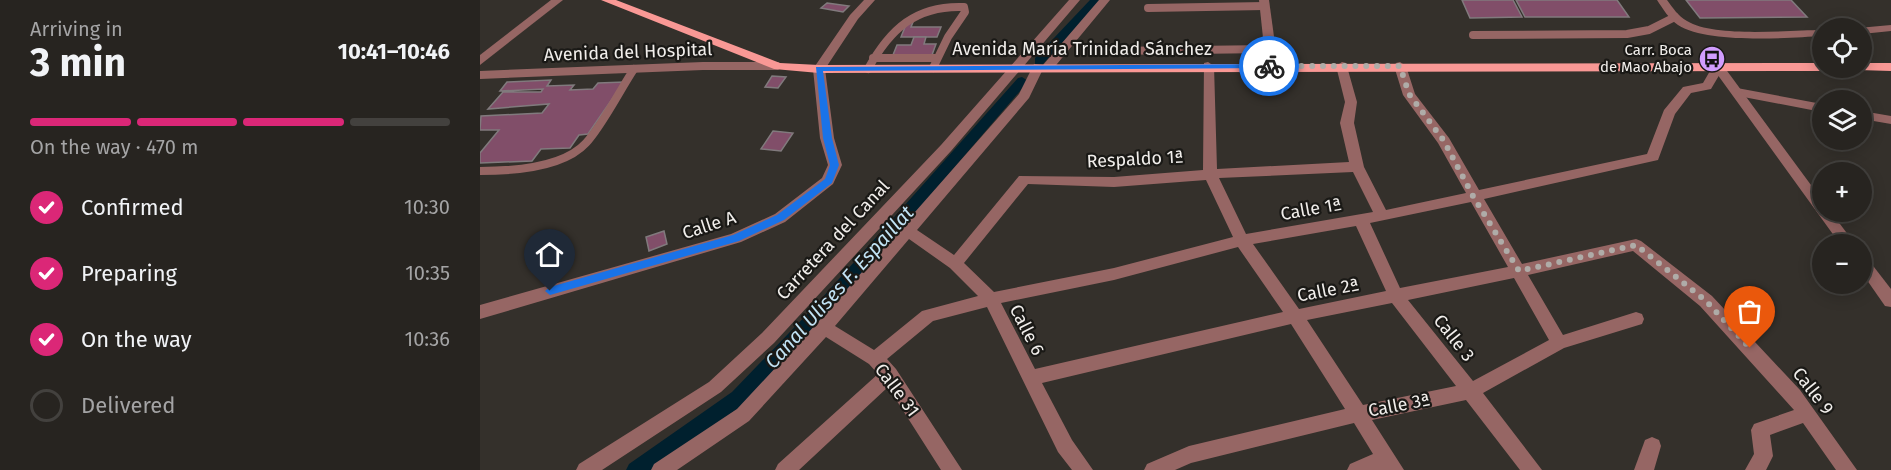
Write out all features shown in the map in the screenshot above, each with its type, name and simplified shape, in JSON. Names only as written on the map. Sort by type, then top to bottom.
[{"type":"main road","name":"Avenida María Trinidad Sánchez","points":[[615,1],[778,66],[819,69],[871,63],[934,63],[1015,68],[1812,67]]},
{"type":"main road","points":[[1872,67],[1891,67]]},
{"type":"street","points":[[480,61],[558,0]]},
{"type":"street","points":[[819,69],[854,17],[870,0]]},
{"type":"street","name":"Carretera del Canal","points":[[586,470],[715,387],[768,338],[946,148],[1075,0]]},
{"type":"street","points":[[661,470],[743,415],[908,231],[1025,95],[1043,67],[1105,0]]},
{"type":"street","points":[[1662,0],[1675,17],[1695,29],[1710,33],[1812,33]]},
{"type":"street","points":[[1265,3],[1272,66]]},
{"type":"street","points":[[1872,30],[1891,28]]},
{"type":"street","name":"Avenida del Hospital","points":[[480,75],[778,66]]},
{"type":"street","points":[[1208,66],[1210,174],[1242,240],[1295,316],[1390,464],[1357,470]]},
{"type":"street","points":[[1342,66],[1351,102],[1347,123],[1357,167],[1382,216]]},
{"type":"street","points":[[1400,66],[1409,94],[1444,141],[1473,196],[1519,271],[1559,343]]},
{"type":"street","points":[[1718,67],[1812,196]]},
{"type":"street","name":"Calle 1ª","points":[[875,359],[928,315],[991,299],[1114,274],[1242,240],[1382,216],[1653,157],[1670,113],[1687,90],[1707,86],[1718,67]]},
{"type":"street","name":"Calle A","points":[[480,312],[735,238],[780,218],[828,181],[835,165],[827,138],[819,69]]},
{"type":"street","points":[[480,88],[496,74]]},
{"type":"street","points":[[1737,92],[1812,106]]},
{"type":"street","points":[[1872,117],[1891,120]]},
{"type":"street","name":"Respaldo 1ª","points":[[955,264],[1024,179],[1114,182],[1278,169],[1357,167]]},
{"type":"street","name":"Calle 3","points":[[1361,220],[1396,296],[1532,470]]},
{"type":"street","points":[[1831,222],[1840,234]]},
{"type":"street","name":"Calle 6","points":[[908,231],[955,264],[991,299],[1065,446],[1083,470]]},
{"type":"street","name":"Calle 2ª","points":[[1030,378],[1295,316],[1636,245]]},
{"type":"street","name":"Calle 9","points":[[1636,245],[1706,301],[1794,396],[1848,470]]},
{"type":"street","points":[[1872,275],[1891,301]]},
{"type":"street","name":"Calle 3ª","points":[[1154,470],[1189,455],[1358,413],[1471,391],[1559,343],[1636,319]]},
{"type":"street","name":"Calle 31","points":[[824,327],[875,359],[890,374],[952,470]]},
{"type":"street","points":[[786,470],[890,374]]},
{"type":"street","points":[[1755,470],[1764,456],[1761,430],[1807,414]]},
{"type":"street","points":[[1644,470],[1652,446]]},
{"type":"lane","points":[[871,63],[903,16],[916,8],[937,2],[958,4],[964,7],[963,17],[948,37],[934,63]]},
{"type":"lane","points":[[1148,8],[1265,3]]},
{"type":"lane","points":[[1473,35],[1627,34],[1649,30],[1675,17]]},
{"type":"lane","points":[[1110,51],[1270,50]]},
{"type":"lane","points":[[480,171],[514,171],[570,156],[578,151],[586,143],[634,69]]},
{"type":"building","points":[[1462,0],[1513,0],[1522,17],[1470,18]]},
{"type":"building","points":[[1516,0],[1617,0],[1629,17],[1525,17]]},
{"type":"building","points":[[1686,0],[1791,0],[1807,17],[1700,18]]},
{"type":"building","points":[[827,3],[849,6],[843,12],[821,8]]},
{"type":"building","points":[[907,22],[913,22],[911,27],[941,27],[937,37],[901,37]]},
{"type":"building","points":[[914,37],[926,37],[924,44],[936,44],[932,55],[893,55],[897,45],[911,45]]},
{"type":"building","points":[[772,76],[786,77],[778,88],[765,87]]},
{"type":"building","points":[[551,80],[547,86],[574,85],[570,90],[593,89],[598,83],[624,82],[588,134],[579,135],[570,148],[541,149],[532,161],[480,163],[480,153],[499,130],[480,130],[481,116],[542,113],[549,104],[488,109],[503,92],[541,92],[543,89],[500,91],[507,82]]},
{"type":"building","points":[[773,131],[793,133],[781,151],[761,149]]},
{"type":"building","points":[[664,231],[667,244],[649,251],[646,237]]},
{"type":"waterway","name":"Canal Ulises F. Espaillat","points":[[1039,61],[1096,0]]},
{"type":"waterway","name":"Canal Ulises F. Espaillat","points":[[636,470],[738,398],[820,312],[1022,81]]},
{"type":"way so far","points":[[1269,66],[1400,66],[1409,94],[1444,141],[1473,196],[1519,271],[1636,245],[1706,301],[1750,348]]},
{"type":"place","name":"Carr. Boca de Mao Abajo","points":[[1712,59]]},
{"type":"route","points":[[550,291],[735,238],[780,218],[828,181],[835,165],[827,138],[819,69],[1269,66]]}]
